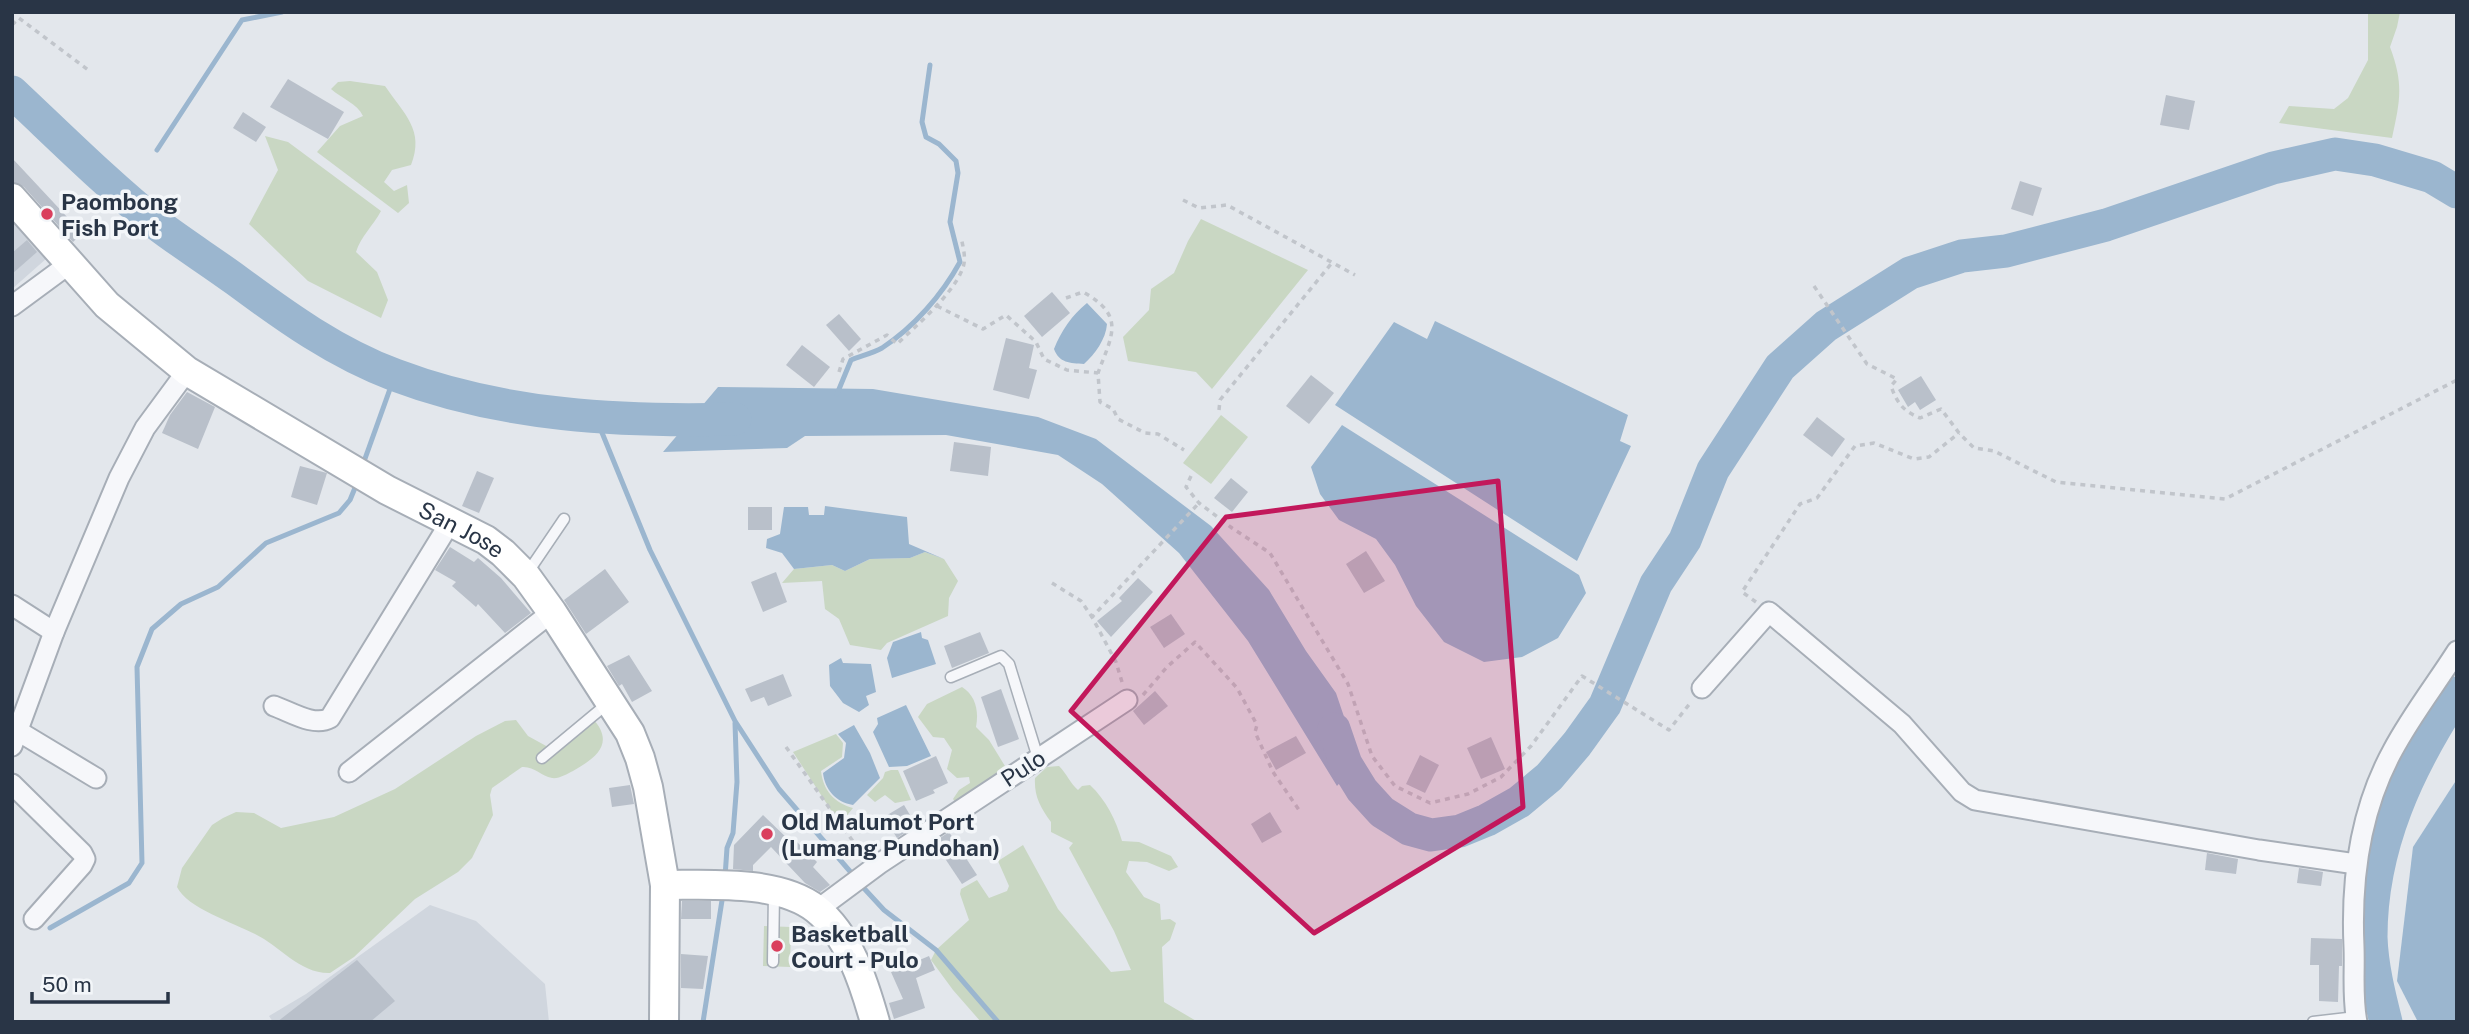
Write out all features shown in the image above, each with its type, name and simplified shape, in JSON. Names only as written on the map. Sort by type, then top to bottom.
[{"type":"street","name":"San Jose","points":[[13,200],[120,318],[187,371],[376,484],[486,540],[503,552],[526,576],[610,701],[630,733],[640,758],[648,787],[665,886],[664,1022]]},
{"type":"street","points":[[12,306],[69,264]]},
{"type":"street","points":[[96,778],[15,738],[54,632],[132,450],[187,371]]},
{"type":"street","points":[[274,706],[315,721],[323,722],[330,718],[451,521]]},
{"type":"street","points":[[12,605],[54,632]]},
{"type":"street","points":[[349,772],[552,612]]},
{"type":"street","points":[[1702,688],[1769,612],[1902,724],[1962,792],[1975,800],[2259,850],[2356,864]]},
{"type":"street","points":[[2357,1019],[2352,914],[2356,864],[2379,779],[2393,750],[2457,651]]},
{"type":"street","name":"Pulo","points":[[817,910],[873,868],[1127,700]]},
{"type":"street","points":[[12,784],[85,859],[34,919]]},
{"type":"street","points":[[665,886],[713,885],[774,892],[801,900],[817,910],[836,930],[851,957],[875,1022]]},
{"type":"lane","points":[[526,576],[564,520]]},
{"type":"lane","points":[[951,677],[1001,656],[1005,659],[1009,664],[1038,758]]},
{"type":"lane","points":[[541,758],[610,701]]},
{"type":"lane","points":[[773,962],[774,892]]},
{"type":"lane","points":[[2313,1022],[2357,1019]]},
{"type":"path","points":[[12,25],[19,18],[91,72]]},
{"type":"path","points":[[1183,200],[1199,208],[1227,205],[1354,275]]},
{"type":"path","points":[[839,372],[843,359],[887,335],[897,344],[937,306],[963,269],[961,237]]},
{"type":"path","points":[[1219,410],[1220,400],[1331,264]]},
{"type":"path","points":[[1814,286],[1867,364],[1896,379],[1891,386],[1896,400],[1905,412],[1920,418],[1941,409],[1974,448],[1994,451],[2056,482],[2225,499],[2457,380]]},
{"type":"path","points":[[1066,299],[1083,292],[1100,301],[1112,317],[1112,336],[1098,373],[1100,402],[1113,409],[1118,419],[1145,433],[1158,435],[1184,450]]},
{"type":"path","points":[[937,306],[984,329],[1006,315],[1036,342],[1044,359],[1067,370],[1098,373]]},
{"type":"path","points":[[1769,612],[1742,592],[1800,504],[1817,498],[1855,446],[1874,443],[1914,459],[1922,458],[1929,457],[1959,433]]},
{"type":"path","points":[[1191,476],[1186,487],[1199,503],[1270,553],[1349,684],[1372,756],[1395,786],[1430,803],[1468,794],[1501,776],[1531,746],[1582,676],[1669,730],[1702,688]]},
{"type":"path","points":[[1092,617],[1199,503]]},
{"type":"path","points":[[1052,583],[1081,601],[1092,617],[1116,663],[1127,700],[1145,694],[1167,667],[1195,642],[1237,688],[1257,725],[1255,732],[1273,772],[1299,810]]},
{"type":"path","points":[[786,747],[873,868]]},
{"type":"highlighted area","points":[[1498,481],[1523,807],[1314,933],[1071,711],[1226,517]]},
{"type":"shaded area","points":[[12,222],[47,258],[12,289]]},
{"type":"shaded area","points":[[430,905],[476,921],[545,984],[549,1022],[273,1022],[269,1016],[306,994]]},
{"type":"green space","points":[[2368,12],[2400,12],[2390,47],[2399,82],[2392,138],[2279,123],[2289,106],[2334,109],[2348,98],[2368,60]]},
{"type":"green space","points":[[338,82],[385,86],[414,132],[415,153],[411,165],[392,170],[384,182],[394,191],[407,185],[409,203],[398,213],[317,152],[340,126],[363,116],[353,104],[331,89]]},
{"type":"green space","points":[[265,136],[288,142],[381,211],[356,252],[377,272],[388,300],[381,318],[308,281],[249,224],[278,170]]},
{"type":"green space","points":[[1201,219],[1308,270],[1212,389],[1196,372],[1128,361],[1123,337],[1149,310],[1151,289],[1174,273]]},
{"type":"green space","points":[[1221,415],[1248,437],[1211,484],[1183,463]]},
{"type":"green space","points":[[925,552],[944,559],[958,581],[949,598],[948,616],[887,643],[881,650],[850,645],[839,619],[825,609],[822,581],[782,583],[794,569],[832,565],[845,571],[870,559],[910,558]]},
{"type":"green space","points":[[962,687],[971,695],[975,704],[976,727],[989,740],[1008,771],[959,807],[953,799],[959,790],[970,783],[969,777],[957,778],[947,769],[952,750],[944,738],[933,737],[918,717],[927,704]]},
{"type":"green space","points":[[592,718],[599,727],[603,742],[589,761],[557,778],[522,767],[492,788],[490,795],[493,815],[472,858],[458,872],[415,899],[354,957],[330,973],[309,969],[300,964],[264,939],[190,902],[177,887],[182,868],[212,825],[236,812],[254,813],[281,828],[334,817],[395,789],[476,736],[505,721],[516,720],[528,736],[548,747]]},
{"type":"green space","points":[[836,734],[843,743],[842,757],[821,771],[824,784],[831,795],[840,803],[853,808],[840,824],[793,752]]},
{"type":"green space","points":[[1059,766],[1078,790],[1082,786],[1090,785],[1096,791],[1110,811],[1122,841],[1139,842],[1171,856],[1178,867],[1169,871],[1147,862],[1129,861],[1126,872],[1144,897],[1160,904],[1161,920],[1170,919],[1176,923],[1170,940],[1162,947],[1164,1002],[1198,1022],[981,1022],[931,960],[936,950],[969,920],[960,894],[961,889],[977,880],[989,898],[1007,891],[1009,886],[998,861],[1023,845],[1058,909],[1111,972],[1131,970],[1114,931],[1069,848],[1073,843],[1051,832],[1051,822],[1038,801],[1035,778],[1047,767]]},
{"type":"green space","points":[[898,770],[911,800],[895,803],[885,795],[875,802],[867,795],[883,778],[885,772]]},
{"type":"green space","name":"Basketball Court - Pulo","points":[[764,926],[791,927],[790,967],[763,966]]},
{"type":"water","points":[[1087,303],[1107,324],[1105,335],[1084,364],[1066,361],[1059,357],[1054,349],[1068,324]]},
{"type":"water","points":[[1435,321],[1628,415],[1620,441],[1631,446],[1577,561],[1335,405],[1394,322],[1427,339]]},
{"type":"water","points":[[718,387],[873,389],[1038,417],[1096,439],[1211,526],[1269,590],[1306,651],[1336,693],[1359,761],[1337,786],[1248,641],[1179,553],[1102,484],[1058,455],[946,435],[805,436],[787,448],[663,452]]},
{"type":"water","points":[[1342,425],[1579,575],[1586,593],[1558,638],[1522,657],[1484,662],[1444,642],[1416,606],[1395,565],[1376,539],[1339,520],[1320,494],[1311,467]]},
{"type":"water","points":[[825,506],[907,517],[909,544],[944,559],[925,552],[910,558],[870,559],[845,571],[832,565],[794,569],[782,553],[766,548],[767,539],[780,534],[784,507],[808,507],[809,515],[824,515]]},
{"type":"water","points":[[921,632],[922,638],[928,640],[936,664],[892,678],[887,658],[893,642]]},
{"type":"water","points":[[841,658],[843,663],[871,664],[876,692],[866,696],[869,705],[859,712],[843,703],[830,686],[829,665]]},
{"type":"water","points":[[906,705],[931,756],[907,766],[889,767],[873,732],[878,724],[877,718]]},
{"type":"water","points":[[854,725],[880,778],[853,805],[832,794],[823,773],[844,758],[846,743],[838,734]]},
{"type":"water","points":[[2457,779],[2457,1022],[2418,1022],[2397,981],[2413,847]]},
{"type":"building","points":[[288,79],[344,112],[328,139],[270,107]]},
{"type":"building","points":[[2166,95],[2195,101],[2189,130],[2160,125]]},
{"type":"building","points":[[243,112],[266,127],[256,142],[233,128]]},
{"type":"building","points":[[12,158],[82,233],[73,242],[24,187],[12,182]]},
{"type":"building","points":[[2020,181],[2042,188],[2033,216],[2011,209]]},
{"type":"building","points":[[27,240],[37,252],[12,274],[12,253]]},
{"type":"building","points":[[1052,292],[1070,313],[1042,337],[1024,316]]},
{"type":"building","points":[[839,314],[861,339],[849,351],[826,325]]},
{"type":"building","points":[[1006,338],[1034,345],[1029,368],[1037,370],[1029,399],[993,390]]},
{"type":"building","points":[[802,345],[830,367],[814,387],[786,365]]},
{"type":"building","points":[[1311,375],[1334,393],[1309,424],[1286,406]]},
{"type":"building","points":[[1921,376],[1936,400],[1920,410],[1915,402],[1908,407],[1898,390]]},
{"type":"building","points":[[187,392],[215,407],[198,449],[162,433],[170,415]]},
{"type":"building","points":[[1817,417],[1845,439],[1832,457],[1803,435]]},
{"type":"building","points":[[954,442],[991,447],[988,476],[950,471]]},
{"type":"building","points":[[300,466],[327,473],[317,505],[291,497]]},
{"type":"building","points":[[477,471],[494,478],[479,513],[462,506]]},
{"type":"building","points":[[1231,478],[1248,492],[1232,512],[1214,498]]},
{"type":"building","points":[[748,507],[772,507],[772,530],[748,530]]},
{"type":"building","points":[[450,547],[474,562],[478,558],[501,578],[531,613],[505,633],[478,604],[476,607],[452,586],[456,582],[435,570]]},
{"type":"building","points":[[1366,551],[1385,581],[1364,593],[1346,564]]},
{"type":"building","points":[[605,569],[629,602],[586,634],[564,600]]},
{"type":"building","points":[[776,572],[787,602],[763,612],[751,582]]},
{"type":"building","points":[[1138,578],[1153,592],[1111,637],[1097,621],[1122,601],[1119,598]]},
{"type":"building","points":[[1171,614],[1185,634],[1164,648],[1150,627]]},
{"type":"building","points":[[980,632],[989,653],[952,668],[944,646]]},
{"type":"building","points":[[629,655],[652,691],[632,702],[607,666]]},
{"type":"building","points":[[783,674],[792,696],[768,706],[764,697],[751,702],[745,689]]},
{"type":"building","points":[[1001,689],[1019,739],[998,747],[981,697]]},
{"type":"building","points":[[1155,691],[1168,706],[1144,725],[1133,711]]},
{"type":"building","points":[[1296,736],[1306,753],[1276,770],[1266,752]]},
{"type":"building","points":[[1491,737],[1505,769],[1481,779],[1467,748]]},
{"type":"building","points":[[1420,755],[1439,765],[1425,793],[1406,784]]},
{"type":"building","points":[[936,756],[948,783],[933,790],[935,793],[916,801],[903,771]]},
{"type":"building","points":[[630,785],[634,804],[612,807],[609,788]]},
{"type":"building","points":[[904,805],[916,825],[897,838],[884,817]]},
{"type":"building","points":[[1270,812],[1282,832],[1262,843],[1251,824]]},
{"type":"building","points":[[763,815],[790,841],[793,838],[817,862],[813,867],[830,885],[820,892],[805,883],[771,847],[753,865],[753,871],[733,869],[734,845]]},
{"type":"building","points":[[949,832],[977,875],[962,884],[934,842]]},
{"type":"building","points":[[2207,853],[2238,859],[2236,874],[2205,870]]},
{"type":"building","points":[[2299,868],[2323,872],[2321,886],[2297,883]]},
{"type":"building","points":[[682,901],[711,901],[711,919],[681,919]]},
{"type":"building","points":[[2311,938],[2342,939],[2338,1002],[2319,1001],[2319,965],[2310,965]]},
{"type":"building","points":[[681,954],[708,956],[703,989],[681,988]]},
{"type":"building","points":[[929,956],[935,970],[916,978],[925,1008],[894,1019],[889,1003],[903,999],[891,972]]},
{"type":"building","points":[[357,960],[395,1001],[370,1022],[277,1022]]},
{"type":"waterway","points":[[157,150],[242,20],[282,12]]},
{"type":"waterway","points":[[837,394],[851,360],[882,348],[905,330],[936,298],[960,262],[950,222],[958,173],[956,161],[939,144],[926,137],[922,122],[930,65]]},
{"type":"waterway","points":[[12,92],[102,177],[158,225],[293,321],[373,366],[436,389],[520,408],[606,417],[735,419]]},
{"type":"waterway","points":[[1334,729],[1346,764],[1362,790],[1382,812],[1409,829],[1431,835],[1460,831],[1519,802],[1549,777],[1605,705],[1656,584],[1685,540],[1713,470],[1780,367],[1826,326],[1910,273],[1962,256],[2006,251],[2106,225],[2273,168],[2335,154],[2375,160],[2432,177],[2457,192]]},
{"type":"waterway","points":[[362,467],[395,375]]},
{"type":"waterway","points":[[596,418],[650,550],[735,721],[779,789],[854,876]]},
{"type":"waterway","points":[[50,928],[129,883],[142,863],[137,667],[152,629],[181,604],[218,587],[266,543],[339,513],[350,500],[357,483]]},
{"type":"waterway","points":[[2386,1022],[2374,969],[2371,937],[2378,871],[2385,840],[2408,779],[2457,693]]},
{"type":"waterway","points":[[725,877],[727,848],[733,833],[737,782],[735,723]]},
{"type":"waterway","points":[[860,884],[884,910],[936,950],[998,1022]]},
{"type":"waterway","points":[[703,1022],[723,894]]},
{"type":"place","name":"Paombong Fish Port","points":[[47,214]]},
{"type":"place","name":"Old Malumot Port (Lumang Pundohan)","points":[[767,834]]},
{"type":"place","name":"Basketball Court - Pulo","points":[[777,946]]}]
